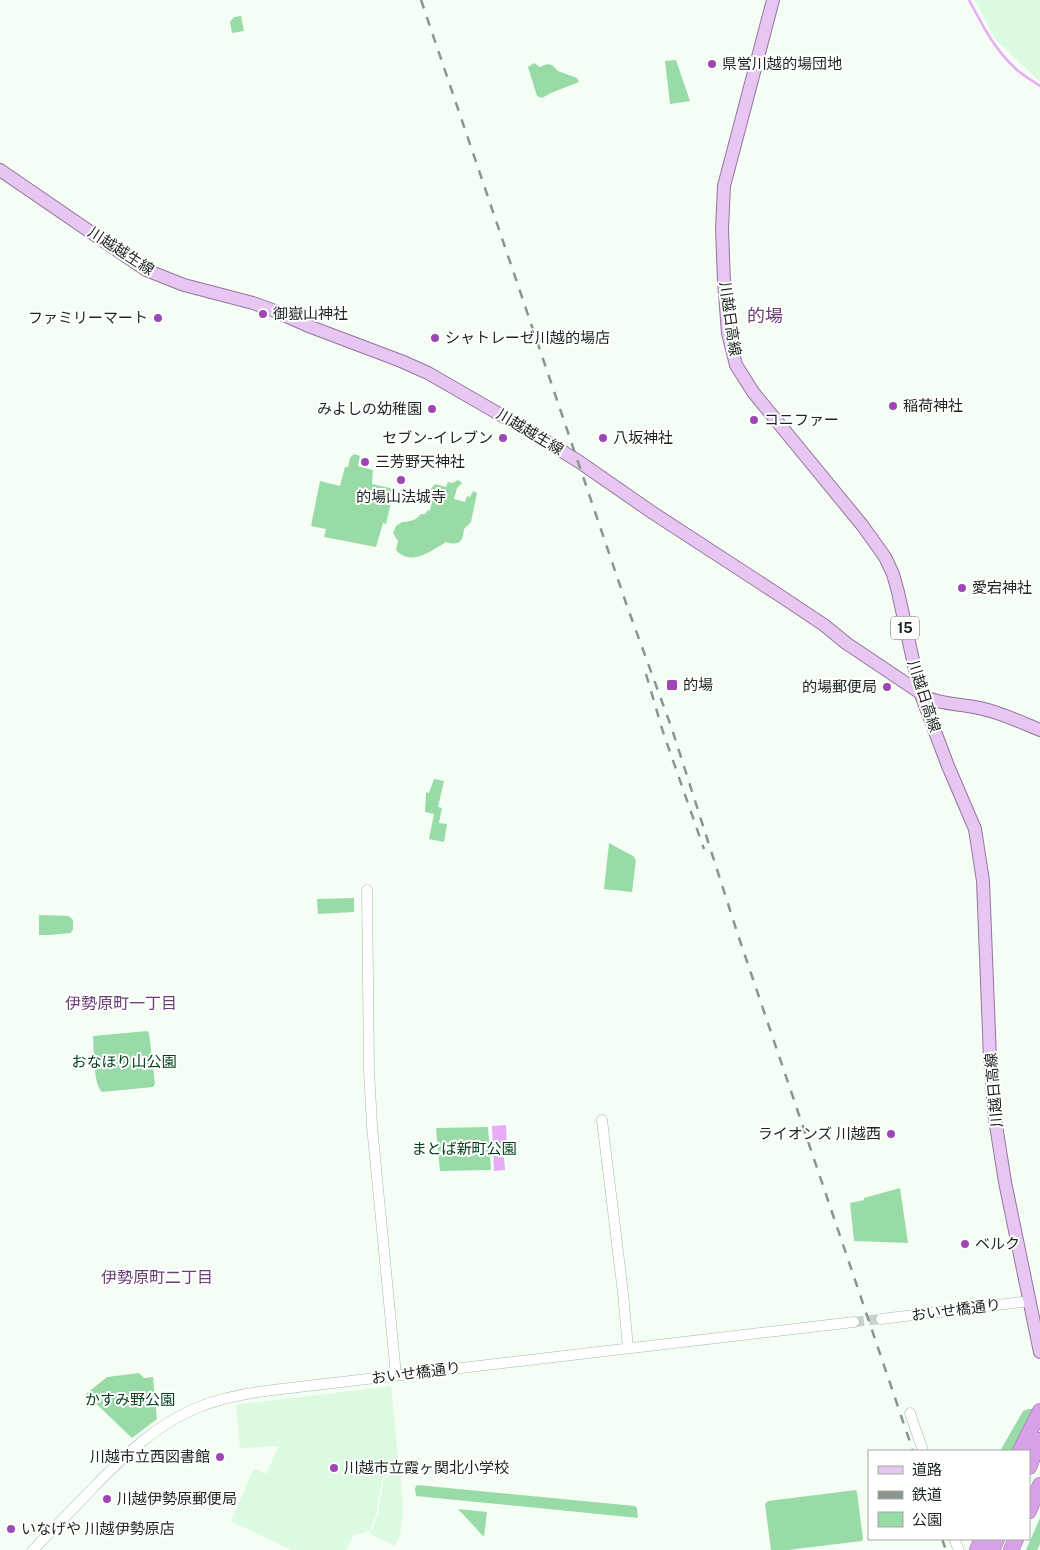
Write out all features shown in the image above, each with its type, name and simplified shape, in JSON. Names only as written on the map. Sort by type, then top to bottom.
[{"type":"highway","points":[[1020,1450],[1039,1413]]},
{"type":"highway","points":[[1030,1465],[1040,1440]]},
{"type":"highway","points":[[1030,1509],[1040,1485]]},
{"type":"highway","points":[[1030,1516],[1040,1498]]},
{"type":"main road","name":"川越日高線","points":[[773,0],[724,186],[722,242],[727,322],[731,348],[736,365],[753,392],[862,525],[885,557],[893,574],[898,592],[920,692],[972,822],[978,845],[983,881],[990,1058],[995,1120],[1005,1182],[1040,1352]]},
{"type":"main road","name":"川越越生線","points":[[0,170],[154,274],[184,285],[275,311],[428,373],[578,461],[653,513],[787,600],[824,625],[860,653],[920,692],[938,702],[974,707],[1000,714],[1040,730]]},
{"type":"street","points":[[367,890],[371,1117],[396,1375]]},
{"type":"street","points":[[602,1120],[628,1348]]},
{"type":"street","name":"おいせ橋通り","points":[[882,1319],[1030,1301]]},
{"type":"street","name":"おいせ橋通り","points":[[32,1550],[129,1452],[159,1428],[187,1412],[214,1401],[245,1394],[396,1375],[854,1322]]},
{"type":"street","points":[[910,1413],[923,1450]]},
{"type":"shaded area","points":[[975,0],[1040,0],[1040,82],[994,38]]},
{"type":"shaded area","points":[[506,1125],[507,1144],[503,1145],[505,1170],[494,1171],[492,1126]]},
{"type":"shaded area","name":"川越市立霞ヶ関北小学校","points":[[391,1386],[399,1467],[382,1479],[376,1515],[370,1531],[354,1535],[346,1550],[292,1550],[231,1521],[254,1469],[266,1474],[279,1446],[240,1448],[236,1405]]},
{"type":"shaded area","points":[[400,1469],[403,1511],[400,1535],[395,1546],[370,1534],[378,1514],[383,1480]]},
{"type":"green space","points":[[241,16],[244,31],[232,33],[230,22],[234,17]]},
{"type":"green space","points":[[676,60],[690,101],[670,104],[665,61]]},
{"type":"green space","points":[[534,63],[540,67],[547,64],[552,65],[558,71],[577,78],[579,82],[542,98],[537,96],[528,67]]},
{"type":"green space","points":[[354,454],[360,456],[358,466],[373,470],[372,484],[394,489],[386,524],[383,523],[376,547],[324,537],[326,529],[311,526],[320,481],[340,486],[345,467],[348,467],[350,458]]},
{"type":"green space","points":[[458,480],[462,483],[457,488],[454,499],[465,502],[467,496],[470,497],[473,491],[477,493],[471,522],[464,529],[460,542],[446,542],[421,556],[408,557],[402,555],[396,550],[398,541],[393,533],[396,526],[402,522],[415,519],[430,510],[434,494],[430,490],[435,484],[446,487],[448,482],[453,483]]},
{"type":"green space","points":[[434,779],[444,781],[438,807],[442,808],[439,823],[447,824],[444,842],[429,839],[434,814],[425,812],[426,792],[429,793]]},
{"type":"green space","points":[[609,843],[633,856],[636,860],[632,892],[604,889]]},
{"type":"green space","points":[[354,898],[354,912],[318,914],[317,899]]},
{"type":"green space","points":[[39,915],[69,916],[73,920],[73,930],[70,933],[39,935]]},
{"type":"green space","name":"おなほり山公園","points":[[147,1031],[149,1033],[155,1084],[153,1087],[102,1092],[95,1074],[93,1036]]},
{"type":"green space","name":"まとば新町公園","points":[[488,1127],[491,1170],[440,1171],[436,1128]]},
{"type":"green space","points":[[900,1188],[908,1243],[854,1241],[850,1203]]},
{"type":"green space","name":"かすみ野公園","points":[[139,1373],[144,1378],[153,1377],[157,1419],[132,1438],[86,1394],[107,1377]]},
{"type":"green space","points":[[1033,1409],[1015,1450],[1001,1450],[1023,1411]]},
{"type":"green space","points":[[417,1485],[635,1506],[638,1518],[416,1496],[415,1488]]},
{"type":"green space","points":[[856,1490],[862,1541],[788,1550],[771,1550],[765,1504],[768,1501]]},
{"type":"green space","points":[[458,1509],[487,1512],[484,1537]]},
{"type":"green space","points":[[1040,1518],[1040,1544],[1037,1550],[1026,1550]]},
{"type":"waterway","points":[[969,0],[1001,53],[1018,71],[1040,86]]},
{"type":"tunnel","points":[[854,1322],[881,1319]]},
{"type":"railway","points":[[421,0],[627,606],[672,729],[738,935],[913,1450]]},
{"type":"railway","points":[[646,674],[663,732],[704,849]]},
{"type":"railway","points":[[942,1540],[946,1550]]},
{"type":"place","name":"県営川越的場団地","points":[[712,64]]},
{"type":"place","name":"御嶽山神社","points":[[263,314]]},
{"type":"place","name":"ファミリーマート","points":[[158,318]]},
{"type":"place","name":"シャトレーゼ川越的場店","points":[[435,338]]},
{"type":"place","name":"稲荷神社","points":[[893,406]]},
{"type":"place","name":"みよしの幼稚園","points":[[432,409]]},
{"type":"place","name":"コニファー","points":[[754,420]]},
{"type":"place","name":"セブン-イレブン","points":[[503,438]]},
{"type":"place","name":"八坂神社","points":[[603,438]]},
{"type":"place","name":"三芳野天神社","points":[[365,462]]},
{"type":"place","name":"的場山法城寺","points":[[401,480]]},
{"type":"place","name":"愛宕神社","points":[[962,588]]},
{"type":"place","name":"的場","points":[[672,685]]},
{"type":"place","name":"的場郵便局","points":[[887,687]]},
{"type":"place","name":"ライオンズ 川越西","points":[[891,1134]]},
{"type":"place","name":"ベルク","points":[[965,1244]]},
{"type":"place","name":"川越市立西図書館","points":[[220,1457]]},
{"type":"place","name":"川越市立霞ヶ関北小学校","points":[[334,1468]]},
{"type":"place","name":"川越伊勢原郵便局","points":[[107,1499]]},
{"type":"place","name":"いなげや 川越伊勢原店","points":[[11,1529]]},
{"type":"district","name":"的場","points":[[765,316]]},
{"type":"district","name":"伊勢原町一丁目","points":[[121,1003]]},
{"type":"district","name":"伊勢原町二丁目","points":[[157,1277]]}]
